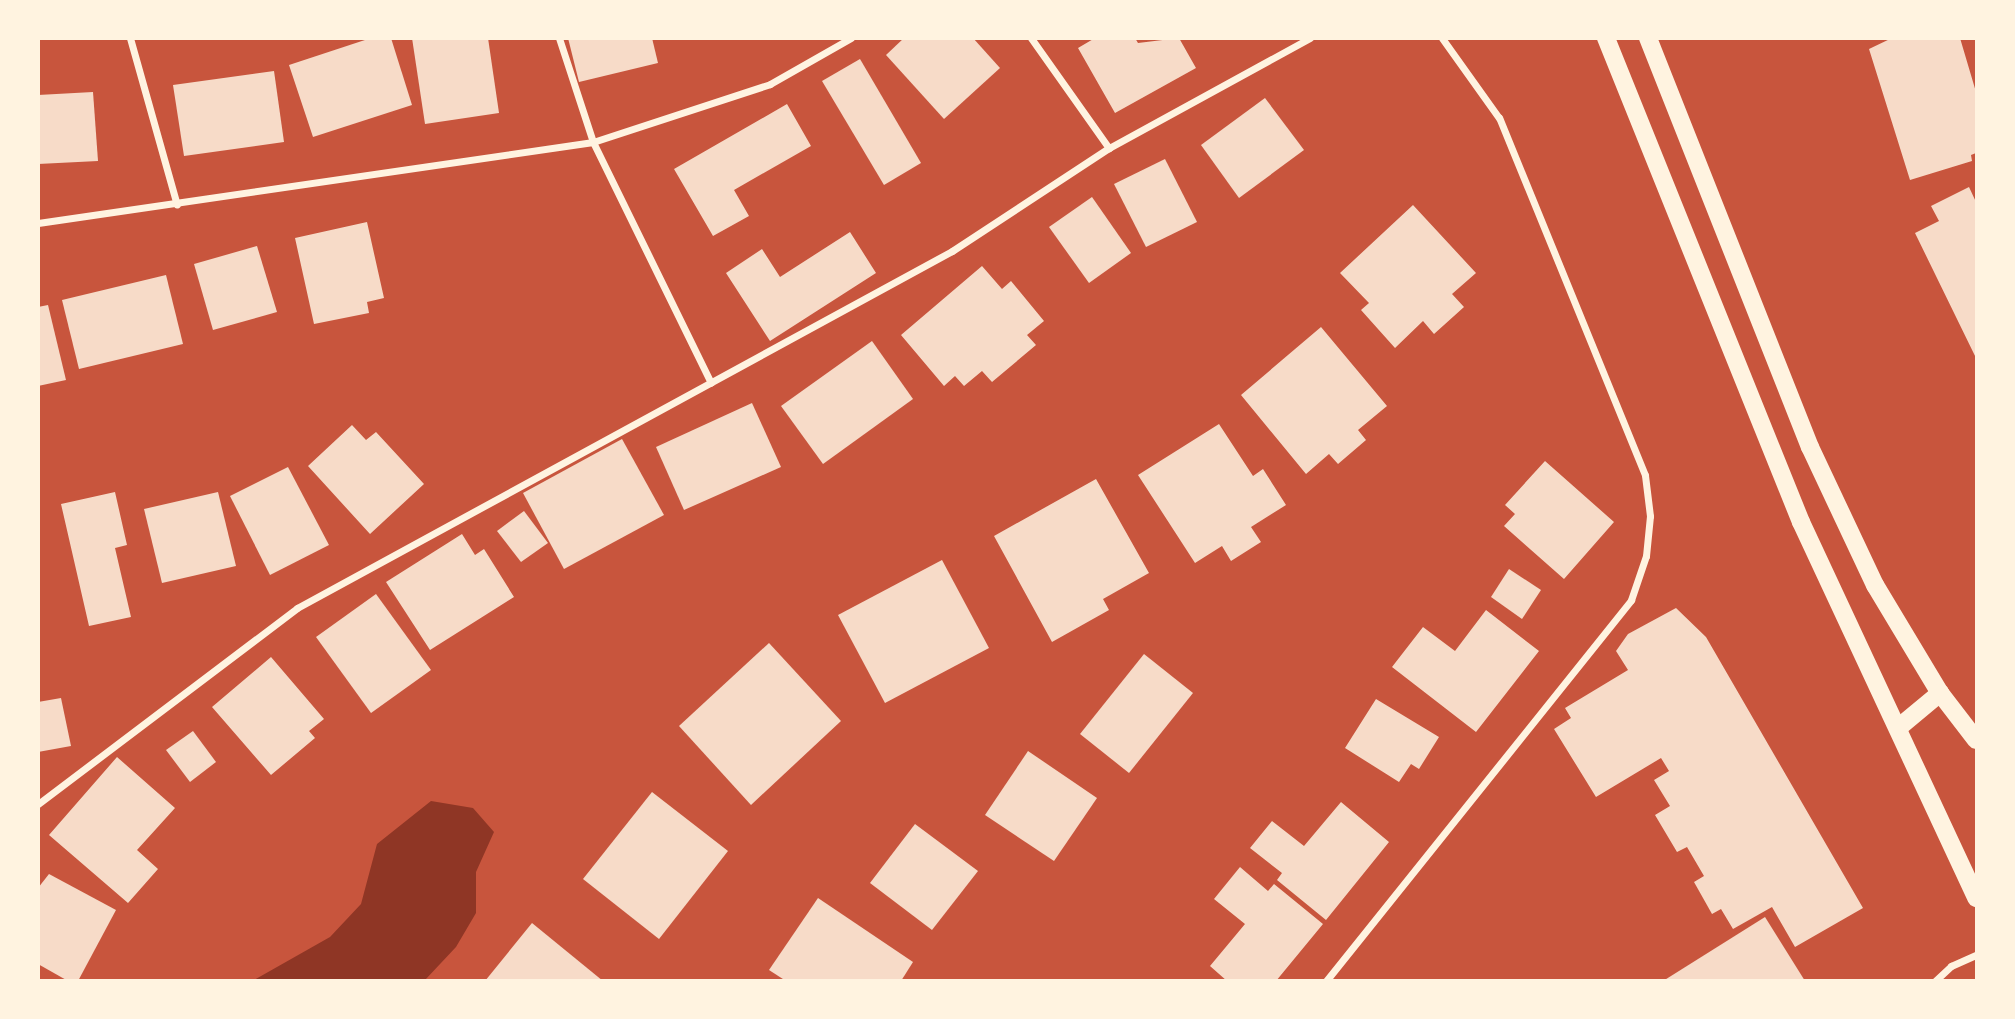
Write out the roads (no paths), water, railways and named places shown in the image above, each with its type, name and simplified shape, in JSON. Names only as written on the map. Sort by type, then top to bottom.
[{"type":"main road","points":[[1606,38],[1801,522],[1976,898]]},
{"type":"main road","points":[[1648,38],[1810,447],[1875,584],[1940,694],[1976,740]]},
{"type":"main road","points":[[1898,728],[1940,694]]},
{"type":"street","points":[[130,38],[177,205]]},
{"type":"street","points":[[559,38],[593,142],[711,383]]},
{"type":"street","points":[[38,223],[177,205],[593,142],[770,84],[851,38]]},
{"type":"street","points":[[1031,38],[1109,148]]},
{"type":"street","points":[[38,804],[297,608],[952,251],[1109,148],[1310,38]]},
{"type":"street","points":[[1326,981],[1616,621],[1631,600],[1646,556],[1650,516],[1645,475],[1499,118],[1442,38]]},
{"type":"street","points":[[1935,981],[1951,966],[1976,955]]}]
